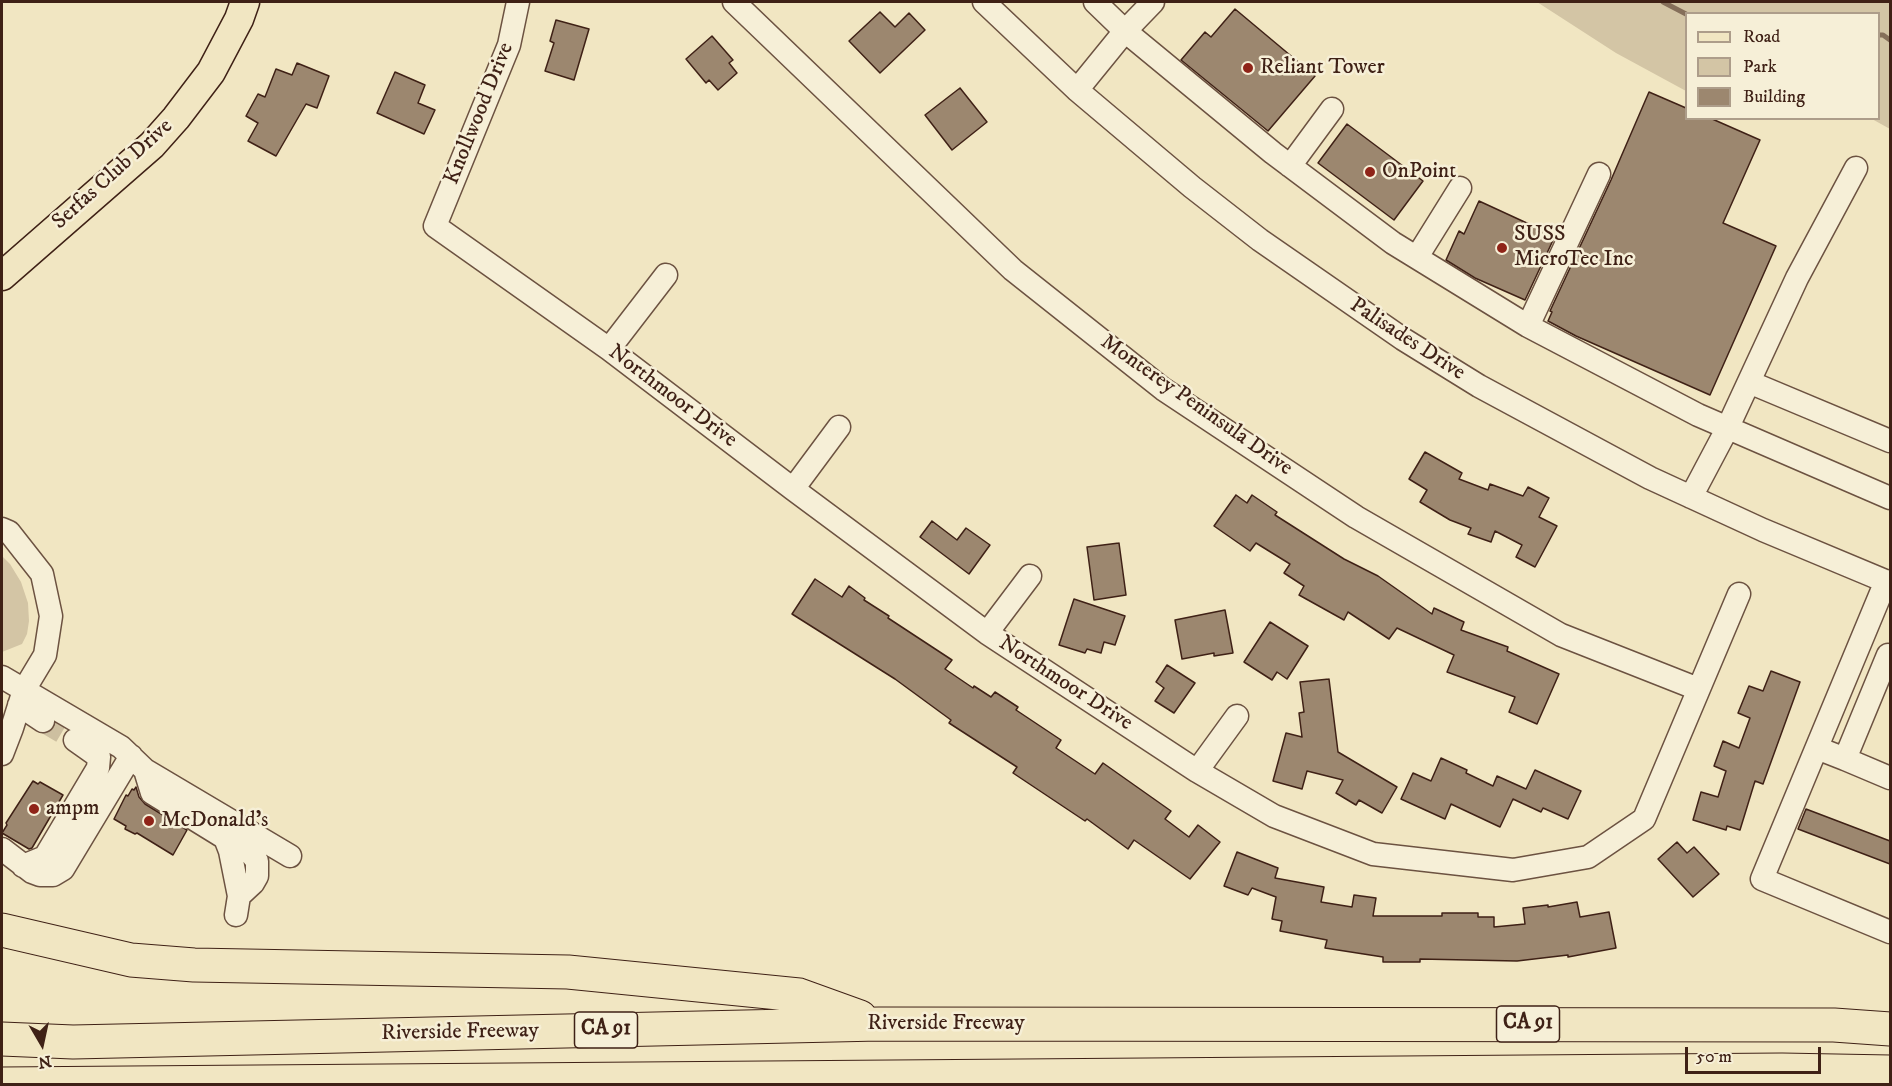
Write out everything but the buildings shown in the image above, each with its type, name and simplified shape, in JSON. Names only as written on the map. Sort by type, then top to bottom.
[{"type":"highway","points":[[2,930],[131,960],[194,965],[568,972],[799,995],[879,1023]]},
{"type":"highway","points":[[2,1017],[73,1042]]},
{"type":"highway","name":"Riverside Freeway","points":[[2,1039],[73,1042],[879,1023],[1810,1025],[1890,1029]]},
{"type":"highway","points":[[2,1084],[1770,1070],[1890,1072]]},
{"type":"main road","name":"Serfas Club Drive","points":[[2,276],[153,145],[211,72],[239,19],[245,2]]},
{"type":"street","name":"Knollwood Drive","points":[[435,226],[509,45],[518,2]]},
{"type":"street","name":"Monterey Peninsula Drive","points":[[734,2],[1013,270],[1163,389],[1356,517],[1561,635],[1698,689]]},
{"type":"street","name":"Palisades Drive","points":[[984,2],[1077,90],[1192,187],[1260,240],[1403,339],[1479,386],[1650,478],[1762,530],[1888,582]]},
{"type":"street","points":[[1095,2],[1125,31],[1290,166],[1393,243],[1528,326],[1727,429],[1890,498]]},
{"type":"street","points":[[1077,90],[1125,31],[1153,2]]},
{"type":"street","points":[[1290,166],[1332,109]]},
{"type":"street","points":[[1691,497],[1727,429],[1797,278],[1856,168]]},
{"type":"street","points":[[1528,326],[1599,174]]},
{"type":"street","points":[[1416,257],[1460,188]]},
{"type":"street","name":"Northmoor Drive","points":[[435,226],[609,349],[987,633],[1197,771],[1274,816],[1373,854],[1513,870],[1588,857],[1644,819],[1739,594]]},
{"type":"street","points":[[609,349],[666,275]]},
{"type":"street","points":[[1749,382],[1890,441]]},
{"type":"street","points":[[793,489],[839,427]]},
{"type":"street","points":[[2,529],[9,532],[42,574],[51,616],[45,655],[21,698],[2,754]]},
{"type":"street","points":[[987,633],[1030,576]]},
{"type":"street","points":[[1888,582],[1762,879],[1890,932]]},
{"type":"street","points":[[1845,759],[1888,655],[1890,656]]},
{"type":"street","points":[[2,677],[43,721]]},
{"type":"street","points":[[21,698],[121,747],[138,763],[290,856]]},
{"type":"street","points":[[1197,771],[1237,716]]},
{"type":"street","points":[[23,866],[45,857],[98,768],[99,757],[75,740]]},
{"type":"street","points":[[1817,748],[1890,778]]},
{"type":"street","points":[[138,763],[152,793],[225,838],[230,851],[237,906]]},
{"type":"street","points":[[2,849],[23,866],[40,875],[53,875],[63,869],[138,763]]},
{"type":"green space","points":[[1537,2],[1890,2],[1890,129],[1874,120],[1880,120],[1880,12],[1685,12],[1685,90],[1616,53]]},
{"type":"green space","points":[[2,556],[21,582],[28,603],[29,621],[27,634],[22,644],[2,652]]},
{"type":"waterway","points":[[1663,2],[1685,13]]},
{"type":"waterway","points":[[1880,35],[1890,40]]},
{"type":"tunnel","points":[[43,721],[75,740]]},
{"type":"place","name":"Reliant Tower","points":[[1248,68]]},
{"type":"place","name":"OnPoint","points":[[1370,172]]},
{"type":"place","name":"SUSS MicroTec Inc","points":[[1502,248]]},
{"type":"place","name":"ampm","points":[[34,809]]},
{"type":"place","name":"McDonald's","points":[[149,821]]}]
